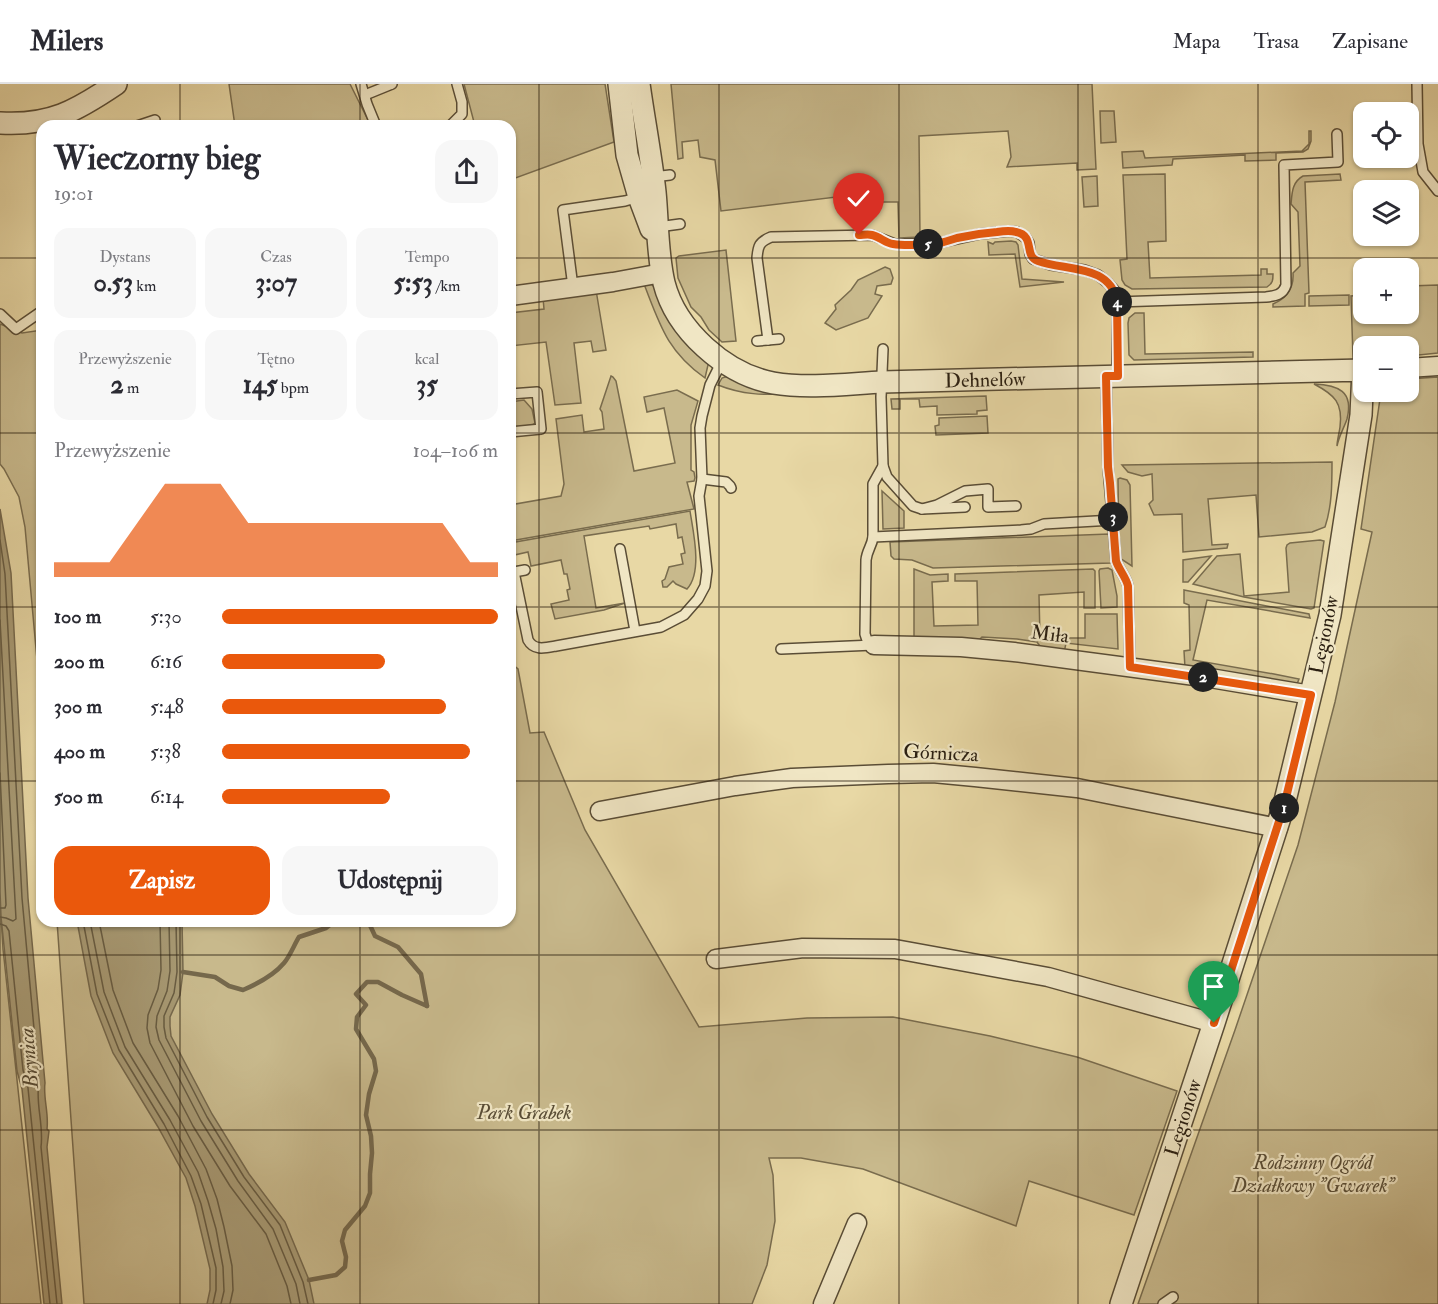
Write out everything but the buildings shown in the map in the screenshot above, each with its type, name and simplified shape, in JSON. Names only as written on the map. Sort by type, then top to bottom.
[{"type":"street","points":[[65,120],[116,84]]},
{"type":"street","name":"Dehnelów","points":[[619,84],[627,155],[639,197],[658,236]]},
{"type":"street","name":"Dehnelów","points":[[639,84],[662,176],[658,236],[666,289],[683,322],[700,343],[722,361],[747,376],[780,384],[819,385],[1353,370]]},
{"type":"street","points":[[0,123],[36,122]]},
{"type":"street","points":[[516,295],[662,273]]},
{"type":"street","points":[[1419,367],[1438,366]]},
{"type":"street","name":"Legionów","points":[[1121,1304],[1278,828],[1328,623],[1362,402]]},
{"type":"street","name":"Miła","points":[[874,645],[961,647],[1014,652],[1311,695]]},
{"type":"street","name":"Górnicza","points":[[600,811],[792,778],[933,773],[1077,789],[1278,828]]},
{"type":"street","points":[[716,959],[803,948],[895,949],[1048,977],[1214,1023]]},
{"type":"street","points":[[823,1304],[857,1223]]},
{"type":"lane","points":[[362,84],[374,120]]},
{"type":"lane","points":[[365,95],[392,84]]},
{"type":"lane","points":[[456,120],[462,114],[462,102],[457,84]]},
{"type":"lane","points":[[1417,84],[1418,144],[1423,172],[1438,191]]},
{"type":"lane","points":[[1117,302],[1243,298],[1281,294],[1286,285],[1284,165],[1338,162],[1337,134]]},
{"type":"lane","points":[[573,287],[563,210],[639,197]]},
{"type":"lane","points":[[658,236],[680,224]]},
{"type":"lane","points":[[757,341],[774,340],[758,258],[758,248],[763,240],[771,237],[872,235],[895,244],[917,244],[939,243],[980,234],[1017,232],[1029,243],[1033,259],[1084,270],[1104,280],[1116,292],[1117,302],[1108,467],[1116,561],[1128,586],[1130,667]]},
{"type":"lane","points":[[0,314],[16,329],[36,316]]},
{"type":"lane","points":[[883,350],[883,466],[887,477],[913,506],[922,508],[965,507]]},
{"type":"lane","points":[[516,582],[528,640],[534,647],[556,646],[661,627],[684,615],[698,599],[705,586],[707,571],[699,496],[702,478],[701,421],[710,385],[722,361]]},
{"type":"lane","points":[[516,394],[537,392],[541,429],[516,431]]},
{"type":"lane","points":[[874,645],[867,640],[864,625],[866,560],[873,542],[873,484],[883,466]]},
{"type":"lane","points":[[702,478],[726,482],[730,488]]},
{"type":"lane","points":[[922,508],[937,505],[959,493],[973,489],[988,489],[988,507],[1016,506]]},
{"type":"lane","points":[[873,537],[1021,530],[1044,524],[1113,520]]},
{"type":"lane","points":[[621,549],[635,632]]},
{"type":"lane","points":[[516,572],[525,570]]},
{"type":"lane","name":"Miła","points":[[781,649],[874,645]]},
{"type":"lane","points":[[1163,1304],[1173,1297]]},
{"type":"green space","points":[[229,84],[350,84],[368,120],[234,120]]},
{"type":"green space","points":[[464,84],[605,84],[614,142],[516,178],[516,120],[473,120]]},
{"type":"green space","points":[[671,84],[1092,84],[1096,169],[1077,170],[1077,163],[1007,167],[1011,157],[1008,131],[919,136],[920,237],[899,238],[898,202],[871,202],[869,193],[721,211],[715,160],[700,157],[698,140],[682,142],[683,158],[678,159]]},
{"type":"green space","points":[[1100,111],[1114,111],[1116,142],[1101,143]]},
{"type":"green space","points":[[1309,131],[1311,131],[1311,141],[1308,149],[1303,152],[1276,153],[1276,160],[1245,161],[1245,155],[1173,159],[1172,165],[1123,168],[1122,152],[1143,151],[1145,158],[1302,151],[1309,144]]},
{"type":"green space","points":[[1165,174],[1166,241],[1148,242],[1150,278],[1261,275],[1261,269],[1267,269],[1267,274],[1273,274],[1269,286],[1132,289],[1125,285],[1122,280],[1120,260],[1127,259],[1123,175]]},
{"type":"green space","points":[[1340,174],[1341,180],[1305,182],[1309,293],[1305,294],[1305,306],[1273,307],[1273,304],[1289,292],[1293,273],[1300,266],[1298,212],[1291,204],[1295,185],[1303,176]]},
{"type":"green space","points":[[1097,176],[1098,206],[1084,207],[1082,177]]},
{"type":"green space","points":[[1011,241],[1018,245],[1022,279],[1064,282],[1020,287],[1015,254],[989,255],[988,242],[993,244]]},
{"type":"green space","points":[[726,250],[736,341],[722,342],[691,307],[678,278],[676,258]]},
{"type":"green space","points":[[885,267],[890,269],[893,278],[891,284],[877,286],[875,294],[882,296],[868,318],[836,330],[825,323],[836,309],[835,305],[858,280]]},
{"type":"green space","points":[[644,284],[651,284],[658,290],[707,361],[705,378],[692,368],[673,347],[660,325]]},
{"type":"green space","points":[[1438,285],[1438,353],[1419,355],[1419,336],[1353,336],[1353,358],[1351,296],[1353,296],[1353,324],[1419,324],[1419,286]]},
{"type":"green space","points":[[596,290],[606,350],[593,352],[591,341],[574,343],[581,403],[555,405],[546,342],[516,345],[516,312],[544,309],[543,298]]},
{"type":"green space","points":[[1349,295],[1349,305],[1309,306],[1309,296]]},
{"type":"green space","points":[[1135,313],[1144,313],[1145,354],[1253,352],[1253,357],[1134,360],[1129,355],[1128,323],[1129,318]]},
{"type":"green space","points":[[0,324],[22,333],[36,331],[36,649],[25,527],[19,497],[0,464]]},
{"type":"green space","points":[[611,376],[616,381],[634,471],[675,463],[664,408],[647,412],[644,397],[677,390],[698,401],[691,425],[691,470],[695,478],[694,481],[687,482],[694,509],[516,540],[516,504],[561,496],[564,484],[556,419],[582,415],[584,432],[604,429],[600,409]]},
{"type":"green space","points":[[725,377],[790,394],[753,394],[736,391],[718,385]]},
{"type":"green space","name":"Rodzinny Ogród Działkowy \"Gwarek\"","points":[[1438,377],[1438,1304],[1138,1304],[1298,845],[1335,702],[1372,532],[1361,529],[1380,402],[1419,402],[1419,378]]},
{"type":"green space","points":[[1314,384],[1337,388],[1346,396],[1349,409],[1337,446],[1341,419],[1339,406],[1332,396]]},
{"type":"green space","points":[[986,396],[987,410],[977,411],[977,414],[937,415],[937,406],[920,407],[919,399],[900,399],[900,409],[892,409],[891,399]]},
{"type":"green space","points":[[524,400],[532,409],[535,423],[516,427],[516,401]]},
{"type":"green space","points":[[987,416],[988,433],[936,435],[935,426],[939,425],[939,418]]},
{"type":"green space","points":[[1332,462],[1332,487],[1325,527],[1312,532],[1259,537],[1256,495],[1208,499],[1212,545],[1228,544],[1227,548],[1183,552],[1182,514],[1154,515],[1149,504],[1153,500],[1152,474],[1142,476],[1128,472],[1122,465]]},
{"type":"green space","points":[[1118,479],[1127,480],[1130,485],[1132,566],[1119,556]]},
{"type":"green space","points":[[882,491],[904,511],[904,528],[883,529]]},
{"type":"green space","points":[[690,511],[695,540],[695,572],[687,589],[673,581],[667,587],[663,587],[662,581],[669,567],[683,564],[681,554],[685,553],[682,537],[678,538],[676,524],[584,536],[596,608],[625,603],[604,610],[555,619],[551,604],[569,600],[567,590],[570,589],[567,574],[564,574],[561,560],[531,566],[528,552],[516,555],[516,542]]},
{"type":"green space","points":[[1109,534],[1111,563],[933,568],[912,560],[894,559],[891,556],[890,542]]},
{"type":"green space","points":[[1324,541],[1314,608],[1244,597],[1193,584],[1217,556],[1240,554],[1244,596],[1289,592],[1287,545]]},
{"type":"green space","points":[[1211,556],[1188,582],[1183,582],[1183,560]]},
{"type":"green space","points":[[1108,568],[1112,570],[1117,607],[1101,608],[1099,571]]},
{"type":"green space","points":[[914,569],[930,575],[948,574],[948,581],[932,582],[934,626],[978,625],[977,581],[955,581],[955,574],[1093,569],[1095,571],[1095,608],[1084,608],[1084,592],[1039,595],[1040,638],[1085,638],[1085,614],[1117,614],[1118,649],[1066,643],[1064,653],[1042,649],[1037,642],[982,637],[977,642],[914,641]]},
{"type":"green space","points":[[1184,590],[1309,614],[1310,618],[1207,600],[1193,660],[1299,679],[1297,684],[1185,668],[1184,651],[1190,650],[1189,605],[1184,603]]},
{"type":"green space","name":"Park Grabek","points":[[516,667],[530,733],[544,732],[585,830],[699,1027],[807,1018],[893,1017],[990,1036],[1077,1057],[1177,1091],[1134,1215],[1029,1181],[1016,1226],[863,1169],[801,1158],[769,1158],[773,1175],[775,1221],[767,1265],[752,1304],[84,1304],[57,927],[516,927]]},
{"type":"green space","points":[[0,900],[3,949],[41,1304],[0,1304]]},
{"type":"water","name":"Brynica","points":[[0,509],[11,573],[28,898],[47,1129],[49,1131],[47,1147],[62,1304],[44,1304],[22,1089],[17,1071],[1,917]]},
{"type":"water","points":[[78,927],[182,927],[183,972],[180,995],[170,1017],[171,1036],[212,1114],[249,1174],[285,1222],[309,1280],[314,1304],[207,1304],[210,1269],[186,1178],[113,1053],[91,996]]},
{"type":"waterway","points":[[183,972],[215,977],[229,986],[243,990],[265,979],[280,967],[299,937],[327,927]]},
{"type":"waterway","points":[[371,927],[375,936],[398,947],[421,974],[427,1006]]},
{"type":"waterway","points":[[309,1280],[336,1275],[345,1267],[346,1257],[342,1241],[345,1230],[365,1206],[370,1193],[372,1153],[366,1115],[376,1071],[374,1059],[356,1029],[357,1017],[366,1005],[356,994],[367,982],[378,982],[427,1006]]},
{"type":"route","points":[[859,235],[872,235],[895,244],[917,244],[939,243],[980,234],[1017,232],[1029,243],[1033,259],[1084,270],[1098,275],[1108,283],[1116,292],[1118,376],[1106,376],[1108,467],[1116,561],[1128,586],[1130,667],[1311,695],[1284,806],[1214,1023]]}]
